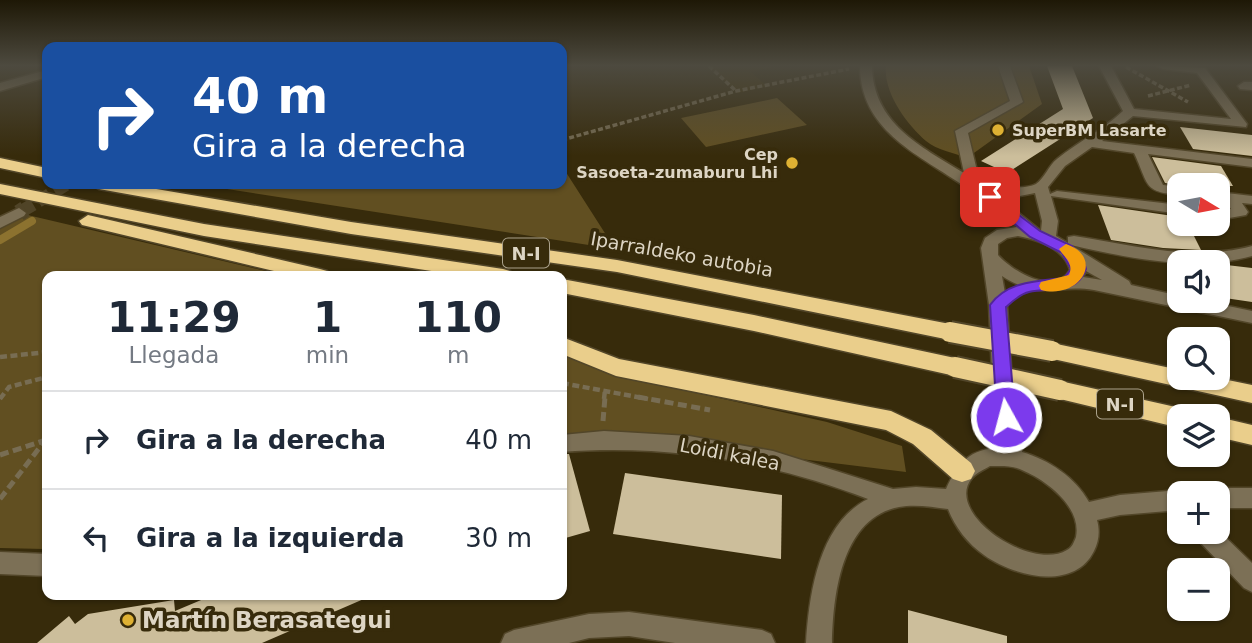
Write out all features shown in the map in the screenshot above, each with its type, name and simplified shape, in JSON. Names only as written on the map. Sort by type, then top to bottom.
[{"type":"highway","points":[[0,163],[42,172]]},
{"type":"highway","name":"N-I","points":[[0,189],[51,201],[293,244],[470,271]]},
{"type":"highway","name":"Iparraldeko autobia","points":[[128,189],[338,225],[617,266],[1052,351],[1252,394]]},
{"type":"highway","points":[[51,201],[65,215],[298,271]]},
{"type":"highway","name":"N-I","points":[[567,287],[754,323],[1167,415]]},
{"type":"highway","points":[[567,347],[616,367],[891,421],[922,437],[962,471]]},
{"type":"highway","points":[[1230,430],[1252,435]]},
{"type":"street","points":[[871,96],[884,119],[899,135],[967,177],[1042,236]]},
{"type":"street","points":[[967,177],[961,131],[1017,102],[1015,96]]},
{"type":"street","points":[[1121,96],[1126,105]]},
{"type":"street","points":[[1126,105],[1241,124],[1222,96]]},
{"type":"street","points":[[967,177],[1002,192],[1024,192],[1041,187],[1060,163],[1089,143],[1126,105]]},
{"type":"street","points":[[1089,143],[1252,163]]},
{"type":"street","points":[[1139,149],[1158,188],[1167,189]]},
{"type":"street","points":[[1041,187],[1050,221],[1042,236]]},
{"type":"street","points":[[1057,195],[1167,208]]},
{"type":"street","points":[[1230,198],[1252,201]]},
{"type":"street","points":[[1230,202],[1241,212],[1230,214]]},
{"type":"street","points":[[1001,205],[1006,232]]},
{"type":"street","points":[[0,223],[19,213]]},
{"type":"street","points":[[1230,218],[1252,224]]},
{"type":"street","points":[[1013,457],[1003,397],[998,305],[991,242],[1006,232],[1042,236],[1073,248],[1128,288]]},
{"type":"street","points":[[1073,248],[1167,256]]},
{"type":"street","points":[[1071,281],[1079,269],[1073,248]]},
{"type":"street","points":[[1230,257],[1252,251]]},
{"type":"street","points":[[991,257],[1010,275],[1042,286]]},
{"type":"street","points":[[1230,263],[1252,265]]},
{"type":"street","points":[[998,305],[1016,291],[1071,281],[1128,288],[1192,306],[1252,317]]},
{"type":"street","name":"Loidi kalea","points":[[567,443],[651,440],[737,454],[836,476],[894,499]]},
{"type":"street","points":[[987,457],[1013,457],[1046,471],[1062,484],[1084,513],[1088,537],[1082,552],[1074,560],[1054,567],[1040,568],[1016,562],[991,549],[965,520],[957,500],[957,484],[962,471],[987,457]]},
{"type":"street","name":"Loidi kalea","points":[[819,643],[824,581],[838,550],[852,528],[870,508],[894,499],[923,497],[957,500]]},
{"type":"street","points":[[1230,498],[1252,498]]},
{"type":"street","points":[[1084,513],[1120,505],[1167,503]]},
{"type":"street","points":[[1217,544],[1252,580]]},
{"type":"street","points":[[0,563],[42,565]]},
{"type":"street","points":[[514,643],[589,626],[629,624],[762,643]]},
{"type":"path","points":[[567,139],[718,96]]},
{"type":"path","points":[[1126,105],[1156,96]]},
{"type":"path","points":[[1176,96],[1211,115],[1216,121]]},
{"type":"path","points":[[0,357],[42,353]]},
{"type":"path","points":[[0,389],[42,378]]},
{"type":"path","points":[[567,384],[605,390],[602,440]]},
{"type":"path","points":[[0,399],[9,387]]},
{"type":"path","points":[[0,455],[42,441]]},
{"type":"path","points":[[0,499],[42,445]]},
{"type":"shaded area","points":[[1039,96],[1042,104],[967,158],[930,144],[911,126],[892,97]]},
{"type":"shaded area","points":[[777,98],[807,125],[706,147],[681,118]]},
{"type":"shaded area","points":[[567,174],[610,241],[608,248],[227,189],[567,189]]},
{"type":"shaded area","points":[[19,213],[266,271],[42,271],[42,549],[0,548],[0,224]]},
{"type":"shaded area","points":[[567,356],[615,375],[827,422],[902,446],[906,472],[670,443],[567,446]]},
{"type":"building","points":[[1058,96],[1084,96],[1093,118],[1007,173],[981,161],[1063,109]]},
{"type":"building","points":[[1180,127],[1252,135],[1252,156],[1193,149]]},
{"type":"building","points":[[1152,157],[1221,166],[1225,173],[1167,173],[1165,183]]},
{"type":"building","points":[[1098,205],[1167,215],[1167,236],[1194,236],[1201,250],[1163,248],[1111,240]]},
{"type":"building","points":[[1230,265],[1252,268],[1252,302],[1230,299]]},
{"type":"building","points":[[567,454],[569,454],[590,531],[567,538]]},
{"type":"building","points":[[625,473],[782,495],[781,559],[613,534]]},
{"type":"building","points":[[174,600],[175,611],[201,600],[361,600],[262,643],[37,643],[69,616],[75,624],[88,614]]},
{"type":"building","points":[[908,610],[1007,636],[1007,643],[908,643]]},
{"type":"waterway","points":[[0,240],[32,221]]},
{"type":"tunnel","points":[[22,211],[59,189]]},
{"type":"slow traffic","points":[[1047,286],[1068,283],[1076,278],[1079,269],[1066,249]]},
{"type":"place","name":"SuperBM Lasarte","points":[[998,130]]},
{"type":"place","name":"Cep Sasoeta-zumaburu Lhi","points":[[792,163]]},
{"type":"place","name":"Martín Berasategui","points":[[128,620]]},
{"type":"route","points":[[990,197],[1035,234],[1058,243],[1067,250],[1079,269],[1076,278],[1068,283],[1016,291],[998,305],[1006,417]]}]
